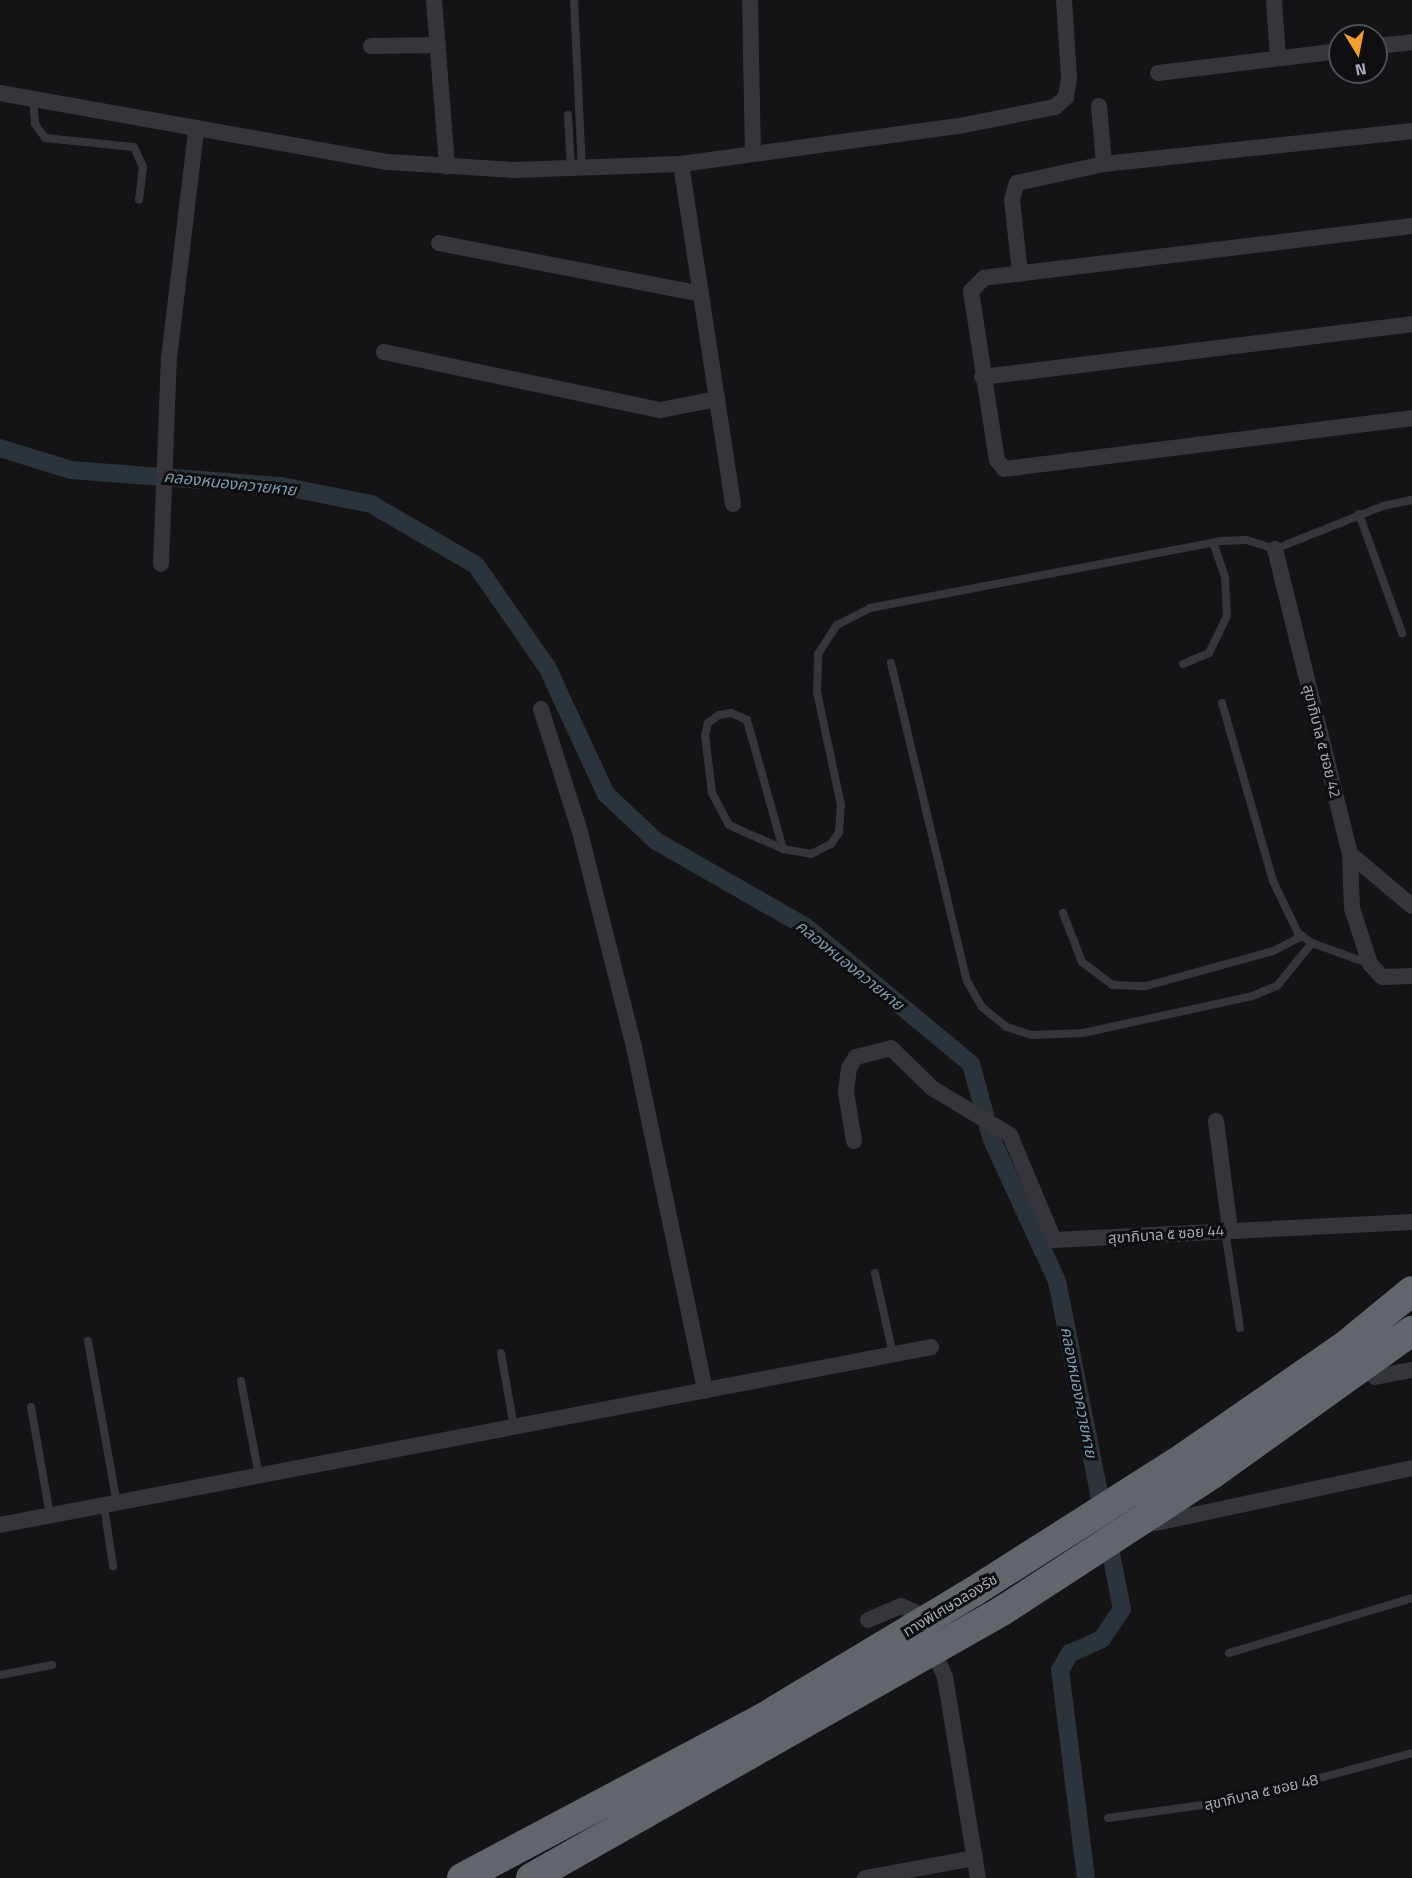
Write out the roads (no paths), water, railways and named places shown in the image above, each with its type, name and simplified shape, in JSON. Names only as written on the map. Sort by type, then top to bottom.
[{"type":"highway","name":"ทางพิเศษฉลองรัช","points":[[462,1878],[762,1718],[973,1592],[1184,1458],[1346,1345],[1412,1291]]},
{"type":"highway","name":"ทางพิเศษฉลองรัช","points":[[531,1878],[1002,1611],[1222,1467],[1412,1331]]},
{"type":"street","points":[[434,0],[447,166]]},
{"type":"street","points":[[750,0],[753,153]]},
{"type":"street","points":[[0,93],[329,155],[447,166],[577,168],[681,164],[964,125],[1055,107],[1066,97],[1064,0]]},
{"type":"street","points":[[1274,0],[1278,58]]},
{"type":"street","points":[[1388,45],[1412,42]]},
{"type":"street","points":[[371,46],[438,45]]},
{"type":"street","points":[[1158,73],[1328,52]]},
{"type":"street","points":[[1099,106],[1104,164]]},
{"type":"street","points":[[161,564],[169,358],[196,130]]},
{"type":"street","points":[[1020,274],[1012,199],[1017,183],[1104,164],[1412,131]]},
{"type":"street","points":[[681,164],[733,504]]},
{"type":"street","points":[[1412,226],[984,278],[971,291],[982,376],[997,460],[1004,469],[1015,471],[1412,418]]},
{"type":"street","points":[[439,243],[701,294]]},
{"type":"street","points":[[982,376],[1412,324]]},
{"type":"street","points":[[384,352],[660,410],[717,399]]},
{"type":"street","name":"สุขาภิบาล ๕ ซอย 42","points":[[1275,549],[1350,854],[1352,908],[1370,964]]},
{"type":"street","points":[[541,709],[580,832],[628,1024],[705,1391]]},
{"type":"street","points":[[1350,854],[1412,906]]},
{"type":"street","points":[[1370,964],[1382,976],[1412,976]]},
{"type":"street","name":"สุขาภิบาล ๕ ซอย 44","points":[[854,1141],[846,1092],[849,1068],[856,1057],[874,1049],[898,1053],[961,1108],[1010,1135],[1054,1240],[1412,1222]]},
{"type":"street","points":[[1216,1121],[1227,1230]]},
{"type":"street","points":[[0,1525],[931,1347]]},
{"type":"street","points":[[1375,1377],[1412,1370]]},
{"type":"street","points":[[1156,1523],[1412,1468]]},
{"type":"street","points":[[868,1620],[901,1606],[916,1612],[945,1677],[978,1878]]},
{"type":"street","points":[[866,1878],[975,1858]]},
{"type":"lane","points":[[574,0],[577,168]]},
{"type":"lane","points":[[33,99],[35,124],[45,138],[134,147],[142,166],[139,200]]},
{"type":"lane","points":[[568,115],[577,168]]},
{"type":"lane","points":[[783,849],[754,735],[740,715],[719,715],[708,723],[705,735],[718,812],[748,837],[783,849],[811,854],[831,844],[839,832],[840,804],[817,692],[818,654],[837,625],[870,608],[1213,543],[1247,540],[1275,549],[1359,514],[1412,500]]},
{"type":"lane","points":[[1359,514],[1402,633]]},
{"type":"lane","points":[[1183,664],[1209,653],[1227,616],[1225,577],[1213,543]]},
{"type":"lane","points":[[891,663],[967,981],[982,1007],[1007,1027],[1032,1035],[1083,1033],[1252,996],[1277,986],[1312,943]]},
{"type":"lane","points":[[1222,703],[1272,881],[1302,936],[1312,943],[1370,964]]},
{"type":"lane","points":[[1063,913],[1082,962],[1112,985],[1167,981],[1273,951],[1302,936]]},
{"type":"lane","points":[[1227,1230],[1240,1328]]},
{"type":"lane","points":[[875,1273],[893,1354]]},
{"type":"lane","points":[[88,1341],[110,1504],[113,1566]]},
{"type":"lane","points":[[501,1353],[514,1427]]},
{"type":"lane","points":[[241,1381],[259,1476]]},
{"type":"lane","points":[[31,1407],[50,1515]]},
{"type":"lane","points":[[1228,1653],[1412,1598]]},
{"type":"lane","points":[[0,1675],[52,1665]]},
{"type":"lane","name":"สุขาภิบาล ๕ ซอย 48","points":[[1108,1818],[1239,1800],[1412,1753]]},
{"type":"waterway","name":"คลองหนองควายหาย","points":[[0,448],[71,470],[281,486],[371,504],[476,565],[547,667],[606,794],[656,841],[806,927],[971,1064],[992,1140],[1057,1281],[1122,1609],[1102,1639],[1070,1653],[1060,1670],[1086,1878]]}]
